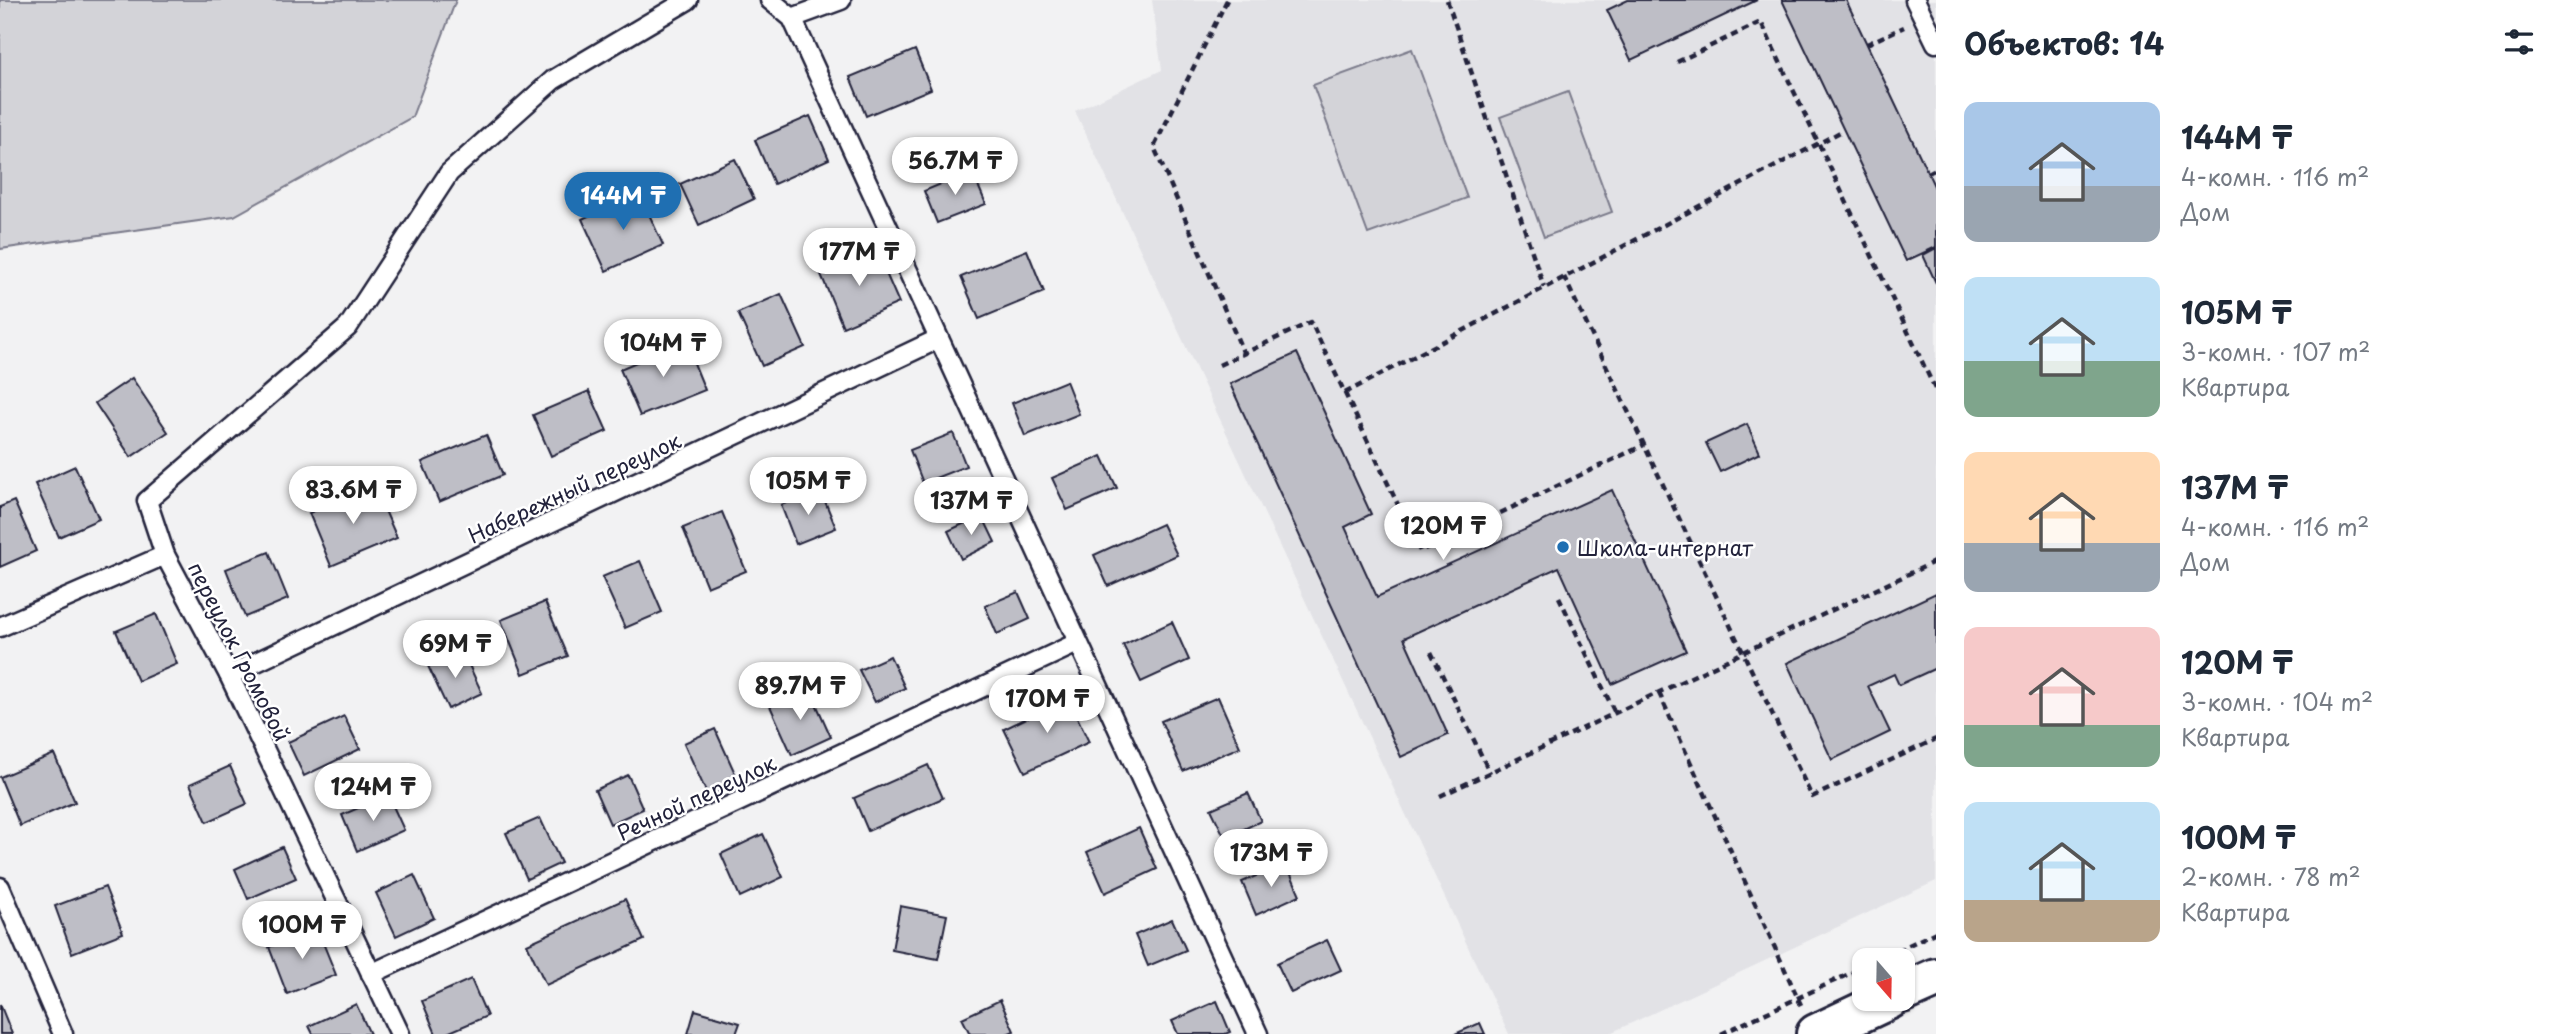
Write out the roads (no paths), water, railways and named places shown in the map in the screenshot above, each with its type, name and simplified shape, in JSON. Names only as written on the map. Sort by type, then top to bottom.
[{"type":"street","points":[[1915,987],[1936,978]]},
{"type":"street","points":[[1810,1022],[1852,1010]]},
{"type":"lane","name":"переулок Громовой","points":[[400,1034],[229,675],[165,555],[147,502],[348,327],[449,173],[553,80],[688,0]]},
{"type":"lane","points":[[770,0],[792,18],[1258,1034]]},
{"type":"lane","points":[[792,18],[841,0]]},
{"type":"lane","points":[[1915,0],[1936,43]]},
{"type":"lane","name":"Набережный переулок","points":[[229,675],[938,340]]},
{"type":"lane","points":[[0,627],[165,555]]},
{"type":"lane","name":"Речной переулок","points":[[371,974],[1077,643]]},
{"type":"lane","points":[[0,887],[63,1034]]},
{"type":"place","name":"Школа-интернат","points":[[1563,547]]}]
